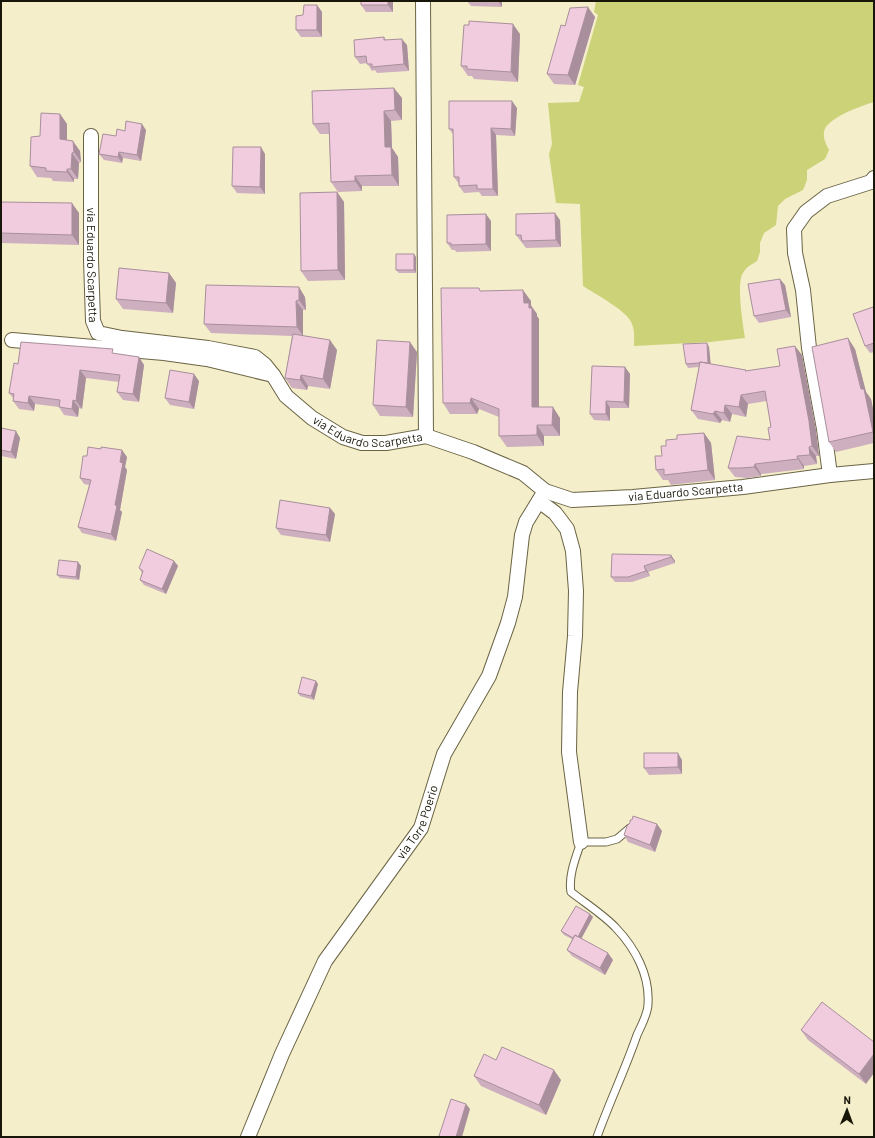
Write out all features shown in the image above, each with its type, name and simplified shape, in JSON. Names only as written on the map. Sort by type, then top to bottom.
[{"type":"street","points":[[423,1],[426,436]]},
{"type":"street","name":"via Eduardo Scarpetta","points":[[91,136],[91,260],[93,321],[98,333],[122,338],[208,348],[255,357],[265,365],[273,375],[286,396],[312,418],[343,436],[362,443],[386,443],[426,436],[473,452],[523,473],[542,496],[572,500],[633,497],[743,487],[830,475],[874,471]]},
{"type":"street","points":[[830,475],[824,429],[809,348],[803,290],[795,254],[794,229],[806,212],[827,196],[871,182],[874,178]]},
{"type":"street","points":[[12,340],[164,353],[207,359],[273,375]]},
{"type":"street","points":[[542,496],[567,529],[573,551],[576,591],[575,636],[570,692],[569,752],[581,842]]},
{"type":"street","name":"via Torre Poerio","points":[[248,1137],[282,1054],[326,961],[421,828],[444,754],[489,676],[516,597],[522,535],[526,522],[542,496]]},
{"type":"lane","points":[[597,1137],[609,1104],[626,1066],[648,1006],[648,989],[640,960],[629,942],[615,927],[571,892],[570,886],[574,864],[581,842],[606,842],[618,839],[630,828]]},
{"type":"green space","points":[[596,1],[874,1],[874,102],[837,117],[826,127],[824,137],[829,150],[825,159],[807,170],[807,180],[803,190],[785,199],[778,206],[776,225],[764,233],[760,243],[760,252],[757,261],[746,269],[741,278],[740,294],[745,338],[710,342],[634,346],[634,329],[629,319],[618,308],[583,286],[580,204],[556,203],[549,154],[552,144],[548,103],[579,102],[584,87],[578,85],[598,15],[594,12]]},
{"type":"building","points":[[361,1],[388,1],[388,5],[361,5]]},
{"type":"building","points":[[304,5],[317,5],[317,30],[296,30],[296,16],[303,15]]},
{"type":"building","points":[[588,7],[568,75],[547,74],[561,25],[565,26],[570,8]]},
{"type":"building","points":[[469,21],[513,24],[511,72],[467,69],[467,66],[461,66],[464,25],[469,25]]},
{"type":"building","points":[[384,37],[384,40],[402,39],[404,64],[372,67],[372,64],[367,64],[366,56],[355,57],[354,40]]},
{"type":"building","points":[[394,88],[395,110],[384,111],[385,147],[391,147],[392,175],[355,176],[355,181],[331,182],[329,123],[313,124],[312,91]]},
{"type":"building","points":[[449,101],[512,101],[511,129],[491,128],[493,189],[477,189],[477,185],[459,186],[459,177],[454,177],[453,129],[449,129]]},
{"type":"building","points":[[41,113],[60,114],[60,139],[73,141],[74,152],[72,153],[71,169],[67,169],[67,172],[46,171],[46,168],[30,166],[31,137],[40,136]]},
{"type":"building","points":[[126,121],[142,124],[137,155],[119,152],[118,157],[99,154],[103,134],[116,136],[117,129],[125,131]]},
{"type":"building","points":[[233,147],[261,147],[260,187],[232,186]]},
{"type":"building","points":[[337,192],[338,270],[301,271],[300,193]]},
{"type":"building","points":[[1,202],[72,203],[72,235],[1,233]]},
{"type":"building","points":[[555,213],[556,240],[522,241],[521,235],[516,235],[516,214]]},
{"type":"building","points":[[486,214],[486,244],[451,245],[451,243],[447,243],[447,215]]},
{"type":"building","points":[[396,254],[414,254],[414,270],[396,270]]},
{"type":"building","points":[[119,268],[169,273],[166,303],[116,299]]},
{"type":"building","points":[[780,279],[786,310],[754,316],[748,284]]},
{"type":"building","points":[[206,285],[299,287],[299,300],[296,301],[297,327],[204,324]]},
{"type":"building","points":[[441,288],[479,288],[480,291],[523,290],[524,303],[529,303],[529,308],[532,308],[532,407],[553,407],[552,425],[537,425],[537,435],[499,436],[499,409],[471,398],[470,403],[443,403]]},
{"type":"building","points":[[873,307],[874,343],[865,346],[853,314]]},
{"type":"building","points":[[293,334],[330,340],[323,379],[301,375],[300,380],[285,378]]},
{"type":"building","points":[[848,338],[861,389],[864,389],[873,432],[829,442],[812,347]]},
{"type":"building","points":[[377,340],[410,342],[406,407],[373,405]]},
{"type":"building","points":[[21,342],[113,349],[112,353],[139,357],[133,394],[117,392],[120,375],[80,370],[76,401],[73,400],[72,409],[59,407],[60,400],[29,396],[28,403],[13,401],[14,394],[9,393],[14,363],[18,364]]},
{"type":"building","points":[[707,343],[708,363],[700,362],[686,364],[683,344]]},
{"type":"building","points":[[795,346],[809,421],[812,446],[809,447],[810,455],[797,456],[798,459],[755,464],[754,467],[728,468],[737,436],[770,440],[768,428],[771,427],[765,391],[741,395],[739,407],[725,405],[724,413],[715,411],[713,414],[691,410],[700,362],[746,370],[745,371],[780,366],[777,349]]},
{"type":"building","points":[[592,366],[625,367],[624,402],[606,401],[606,414],[590,414]]},
{"type":"building","points":[[170,370],[194,374],[189,402],[165,398]]},
{"type":"building","points":[[1,428],[16,431],[11,452],[1,450]]},
{"type":"building","points":[[704,433],[708,470],[664,475],[664,469],[656,470],[655,456],[662,456],[661,446],[666,446],[666,440],[677,439],[677,435]]},
{"type":"building","points":[[88,447],[122,450],[120,462],[123,463],[115,505],[117,506],[111,534],[78,527],[91,480],[80,478],[83,456],[87,456]]},
{"type":"building","points":[[280,500],[330,508],[326,535],[276,528]]},
{"type":"building","points":[[147,549],[174,561],[162,589],[140,580],[143,571],[139,568]]},
{"type":"building","points":[[612,554],[671,555],[671,557],[644,566],[646,571],[628,577],[611,577]]},
{"type":"building","points":[[59,560],[78,562],[76,577],[57,575]]},
{"type":"building","points":[[302,677],[316,681],[311,696],[298,693]]},
{"type":"building","points":[[644,753],[678,753],[678,767],[644,768]]},
{"type":"building","points":[[633,816],[657,824],[650,845],[624,835]]},
{"type":"building","points":[[576,906],[590,914],[578,937],[575,935],[573,938],[561,931]]},
{"type":"building","points":[[575,935],[608,953],[600,968],[567,950]]},
{"type":"building","points":[[822,1002],[874,1042],[874,1054],[859,1074],[801,1030]]},
{"type":"building","points":[[502,1047],[554,1070],[539,1105],[474,1076],[484,1054],[496,1060]]},
{"type":"building","points":[[451,1099],[466,1104],[456,1137],[442,1137],[439,1136]]}]
